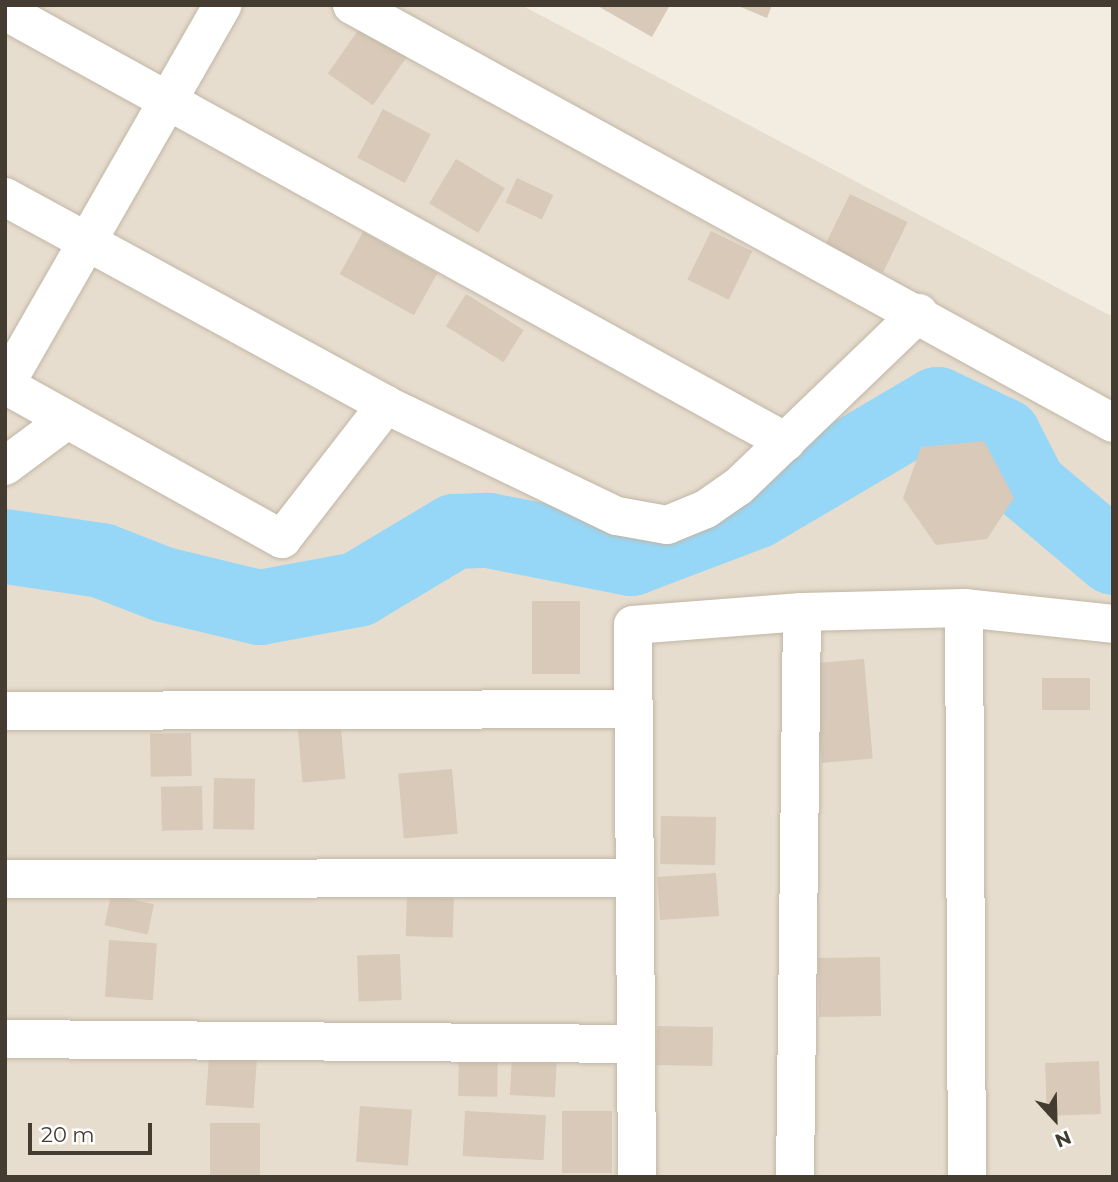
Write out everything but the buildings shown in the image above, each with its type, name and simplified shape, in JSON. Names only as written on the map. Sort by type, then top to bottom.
[{"type":"street","points":[[223,5],[5,385],[282,539],[386,405]]},
{"type":"street","points":[[352,5],[919,313],[1113,423]]},
{"type":"street","points":[[5,11],[786,442]]},
{"type":"street","points":[[5,197],[386,405],[617,516],[667,525],[706,509],[738,487],[919,313]]},
{"type":"street","points":[[5,466],[67,419]]},
{"type":"street","points":[[964,608],[967,1177]]},
{"type":"street","points":[[636,1177],[633,625],[802,612],[964,608],[1113,624]]},
{"type":"street","points":[[795,1177],[802,612]]},
{"type":"street","points":[[5,711],[633,709]]},
{"type":"street","points":[[5,879],[634,878]]},
{"type":"street","points":[[5,1039],[636,1044]]},
{"type":"shaded area","points":[[5,5],[521,5],[1113,317],[1113,1177],[5,1177]]},
{"type":"waterway","points":[[5,546],[101,560],[163,584],[259,607],[357,589],[454,531],[488,530],[631,558],[755,511],[937,404],[1003,435],[1029,486],[1113,557]]}]
